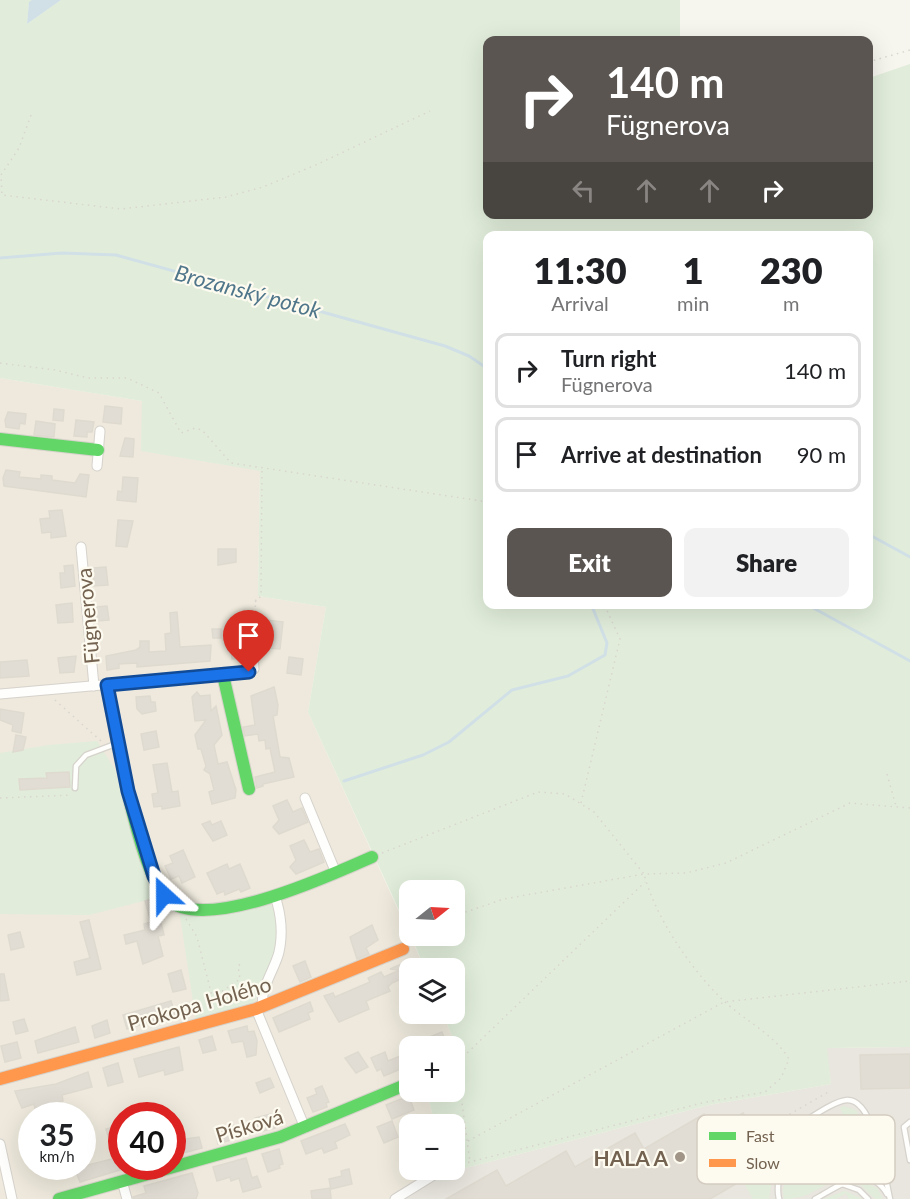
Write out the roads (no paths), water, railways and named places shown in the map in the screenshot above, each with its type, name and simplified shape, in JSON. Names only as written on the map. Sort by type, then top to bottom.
[{"type":"street","points":[[97,466],[100,431]]},
{"type":"street","points":[[0,439],[98,450]]},
{"type":"street","name":"Fügnerova","points":[[81,547],[93,686]]},
{"type":"street","name":"Fügnerova","points":[[0,694],[224,675],[254,669],[253,651]]},
{"type":"street","points":[[224,675],[249,789]]},
{"type":"street","points":[[107,685],[112,745],[157,884],[169,900],[180,906],[220,909],[275,896],[372,857]]},
{"type":"street","points":[[305,798],[336,873]]},
{"type":"street","points":[[275,896],[280,914],[280,945],[260,1008],[305,1128]]},
{"type":"street","name":"Prokopa Holého","points":[[0,1079],[260,1008],[403,949]]},
{"type":"street","name":"Písková","points":[[59,1199],[305,1128],[399,1088]]},
{"type":"street","points":[[0,1144],[12,1199]]},
{"type":"street","points":[[394,1199],[425,1180]]},
{"type":"street","points":[[122,1181],[127,1199]]},
{"type":"lane","points":[[75,788],[76,766],[86,755],[112,745]]},
{"type":"lane","points":[[817,1115],[838,1103],[853,1101],[859,1104],[866,1115]]},
{"type":"lane","points":[[910,1122],[904,1127],[910,1160]]},
{"type":"lane","points":[[778,1184],[778,1199]]},
{"type":"lane","points":[[815,1199],[842,1184],[859,1190],[868,1199]]},
{"type":"lane","points":[[880,1184],[890,1199]]},
{"type":"lane","points":[[886,1184],[890,1199]]},
{"type":"waterway","name":"Brozanský potok","points":[[0,258],[62,253],[116,255],[445,346],[469,356],[483,366]]},
{"type":"waterway","points":[[873,537],[910,557]]},
{"type":"waterway","points":[[344,781],[423,755],[449,742],[512,690],[568,676],[605,655],[607,643],[593,609]]},
{"type":"waterway","name":"Brozanský potok","points":[[815,609],[910,661]]},
{"type":"place","name":"HALA A","points":[[680,1157]]}]
